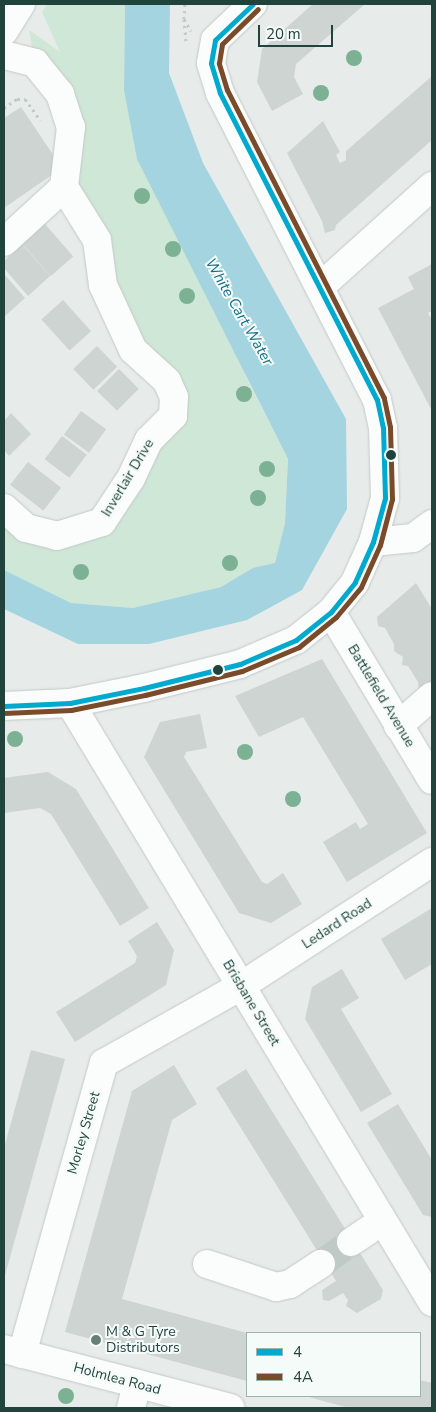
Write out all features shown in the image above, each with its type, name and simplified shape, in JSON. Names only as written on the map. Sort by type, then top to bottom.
[{"type":"street","points":[[4,31],[21,4]]},
{"type":"street","points":[[4,706],[70,703],[240,664],[296,640],[331,612],[355,582],[373,542],[386,498],[383,428],[377,400],[220,94],[211,64],[215,40],[253,4]]},
{"type":"street","points":[[4,55],[35,63],[60,94],[71,127],[64,187],[4,242]]},
{"type":"street","points":[[320,287],[432,186]]},
{"type":"street","name":"Inverlair Drive","points":[[4,508],[26,528],[58,536],[102,522],[131,478],[149,440],[173,416],[174,397],[167,381],[133,350],[103,285],[98,240],[64,187]]},
{"type":"street","points":[[373,542],[413,538],[432,524]]},
{"type":"street","name":"Battlefield Avenue","points":[[331,612],[432,780]]},
{"type":"street","points":[[398,726],[432,696]]},
{"type":"street","name":"Brisbane Street","points":[[70,703],[382,1221],[429,1287]]},
{"type":"street","name":"Ledard Road","points":[[241,986],[432,862]]},
{"type":"street","name":"Morley Street","points":[[13,1351],[104,1063],[241,986]]},
{"type":"street","points":[[351,1242],[382,1221]]},
{"type":"street","points":[[207,1264],[276,1287],[290,1284],[320,1264]]},
{"type":"street","name":"Holmlea Road","points":[[13,1351],[134,1396],[230,1408]]},
{"type":"path","points":[[4,108],[17,99],[25,99],[34,116],[47,126]]},
{"type":"green space","points":[[47,4],[125,4],[124,90],[248,381],[288,459],[285,523],[275,563],[221,587],[133,608],[71,603],[4,570],[4,508],[26,528],[102,522],[173,416],[133,350],[64,187],[71,127],[35,63],[29,30],[60,52],[42,12]]},
{"type":"water","name":"White Cart Water","points":[[125,4],[170,4],[169,73],[203,163],[346,419],[347,509],[302,590],[247,620],[149,644],[78,644],[4,609],[4,570],[71,603],[133,608],[221,587],[253,568],[275,563],[285,523],[288,459],[137,159],[124,90]]},
{"type":"building","points":[[313,4],[365,4],[296,64],[294,77],[303,94],[272,111],[257,82],[262,49]]},
{"type":"building","points":[[432,76],[432,140],[336,225],[335,230],[325,233],[322,221],[287,153],[323,121],[340,152],[336,155],[340,163],[346,160],[346,151]]},
{"type":"building","points":[[21,107],[62,168],[4,208],[4,118]]},
{"type":"building","points":[[45,224],[73,256],[51,276],[22,244]]},
{"type":"building","points":[[22,244],[50,276],[28,296],[4,268],[4,261]]},
{"type":"building","points":[[432,264],[432,311],[428,313],[432,320],[432,411],[378,308],[414,289],[408,277]]},
{"type":"building","points":[[4,274],[25,298],[4,317]]},
{"type":"building","points":[[63,300],[91,331],[70,351],[41,319]]},
{"type":"building","points":[[97,346],[117,367],[93,390],[73,369]]},
{"type":"building","points":[[119,369],[139,389],[117,411],[97,391]]},
{"type":"building","points":[[81,411],[106,429],[89,453],[64,434]]},
{"type":"building","points":[[11,413],[31,434],[9,456],[4,450],[4,421]]},
{"type":"building","points":[[62,436],[87,455],[69,478],[45,459]]},
{"type":"building","points":[[28,462],[61,488],[43,511],[10,485]]},
{"type":"building","points":[[416,583],[432,609],[432,689],[419,691],[418,682],[408,666],[402,665],[403,657],[394,651],[394,644],[385,628],[378,626],[377,617]]},
{"type":"building","points":[[322,659],[427,833],[347,882],[323,842],[356,822],[360,829],[368,824],[365,819],[303,717],[259,737],[235,696]]},
{"type":"building","points":[[200,714],[207,748],[186,752],[184,757],[262,882],[267,884],[283,873],[302,904],[271,923],[239,913],[144,757],[160,722]]},
{"type":"building","points":[[48,772],[76,789],[149,908],[120,926],[51,814],[40,808],[4,813],[4,778]]},
{"type":"building","points":[[432,908],[432,964],[405,980],[381,939]]},
{"type":"building","points":[[157,922],[174,950],[166,985],[75,1042],[56,1012],[135,963],[137,956],[128,941]]},
{"type":"building","points":[[342,969],[359,998],[341,1009],[392,1094],[361,1112],[305,1019],[312,987]]},
{"type":"building","points":[[31,1050],[65,1059],[4,1279],[4,1148]]},
{"type":"building","points":[[174,1065],[197,1104],[172,1120],[122,1299],[246,1333],[246,1381],[65,1332],[132,1091]]},
{"type":"building","points":[[246,1069],[383,1290],[381,1299],[357,1313],[346,1306],[348,1300],[343,1293],[329,1301],[323,1300],[322,1290],[336,1281],[216,1088]]},
{"type":"building","points":[[398,1104],[432,1160],[432,1217],[423,1215],[367,1123]]},
{"type":"building","points":[[421,1380],[432,1383],[432,1408],[349,1408],[309,1397],[421,1397]]},
{"type":"tunnel","points":[[321,1264],[351,1242]]},
{"type":"transit line","name":"4","points":[[4,706],[70,703],[144,688],[240,664],[296,640],[331,612],[355,582],[373,542],[385,498],[383,428],[377,400],[220,93],[211,63],[215,40],[253,4]]},
{"type":"transit line","name":"4A","points":[[4,713],[71,710],[145,695],[242,671],[299,647],[336,617],[361,587],[380,545],[392,499],[390,427],[384,398],[227,90],[219,63],[222,44],[258,9]]},
{"type":"place","name":"M & G Tyre Distributors","points":[[96,1340]]}]
